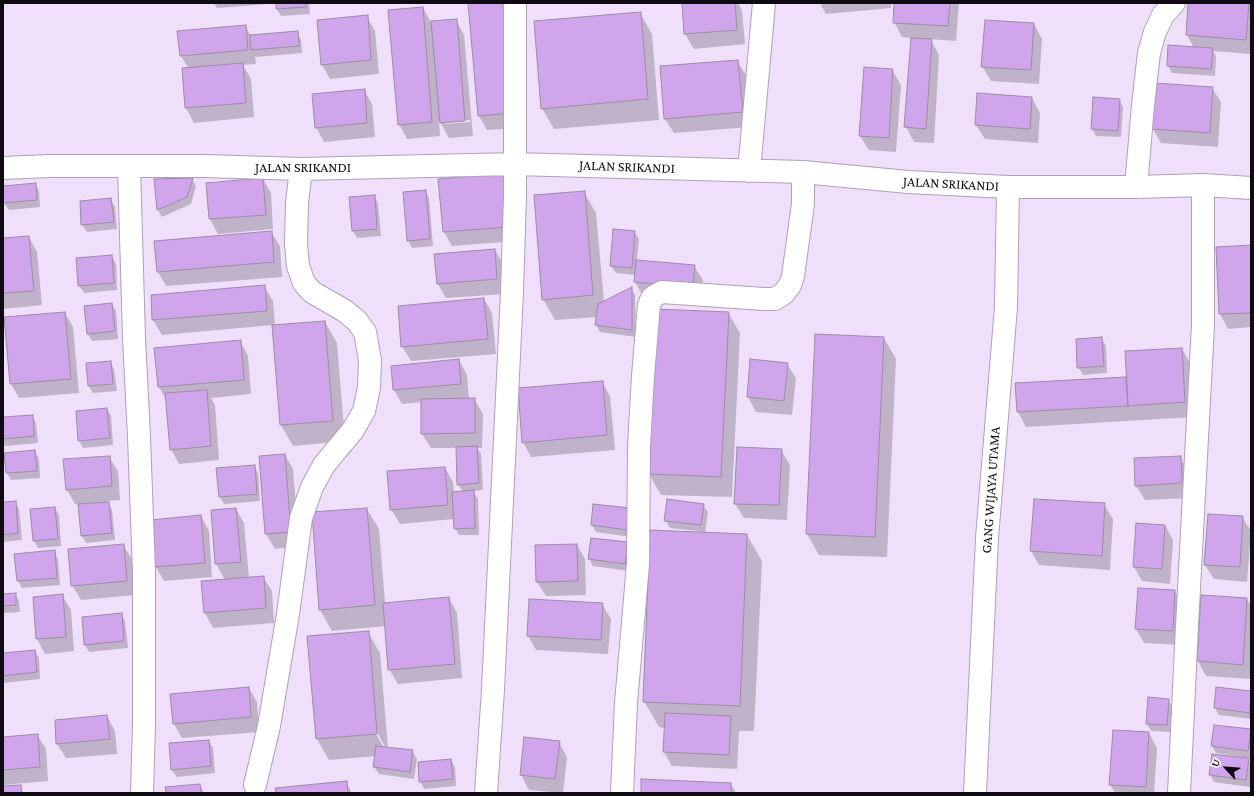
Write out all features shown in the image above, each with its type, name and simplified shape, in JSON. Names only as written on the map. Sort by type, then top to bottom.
[{"type":"street","points":[[486,793],[496,634],[512,292],[515,164],[515,3]]},
{"type":"street","points":[[749,171],[764,3]]},
{"type":"street","points":[[1136,187],[1142,105],[1150,53],[1155,32],[1163,15],[1174,3]]},
{"type":"street","name":"JALAN SRIKANDI","points":[[3,168],[49,166],[204,166],[301,169],[515,164],[803,172],[908,182],[1008,187],[1136,187],[1203,185],[1251,188]]},
{"type":"street","points":[[129,167],[134,338],[144,572],[144,724],[142,793]]},
{"type":"street","points":[[255,785],[271,719],[288,614],[301,518],[312,487],[324,465],[353,430],[364,411],[369,388],[370,360],[365,332],[345,311],[312,292],[304,283],[298,266],[296,244],[297,203],[301,169]]},
{"type":"street","points":[[622,793],[626,703],[638,564],[639,446],[649,305],[652,298],[662,292],[764,299],[775,298],[784,293],[790,285],[793,276],[803,204],[803,172]]},
{"type":"street","points":[[1179,793],[1203,325],[1203,185]]},
{"type":"street","name":"GANG WIJAYA UTAMA","points":[[975,793],[987,538],[1006,308],[1008,187]]},
{"type":"building","points":[[276,3],[306,3],[306,7],[276,9]]},
{"type":"building","points":[[468,3],[503,3],[512,113],[478,116]]},
{"type":"building","points":[[682,3],[735,3],[737,30],[684,34]]},
{"type":"building","points":[[894,3],[950,3],[948,26],[893,23]]},
{"type":"building","points":[[1188,3],[1249,3],[1246,40],[1186,35]]},
{"type":"building","points":[[423,7],[432,122],[398,125],[388,10]]},
{"type":"building","points":[[641,12],[648,99],[541,109],[534,21]]},
{"type":"building","points":[[368,15],[371,60],[321,65],[317,20]]},
{"type":"building","points":[[457,19],[465,121],[440,123],[431,21]]},
{"type":"building","points":[[985,20],[1034,23],[1031,70],[981,67]]},
{"type":"building","points":[[246,25],[248,50],[180,56],[177,31]]},
{"type":"building","points":[[298,31],[299,46],[251,50],[250,35]]},
{"type":"building","points":[[911,38],[932,39],[926,129],[904,127]]},
{"type":"building","points":[[1168,45],[1213,48],[1211,69],[1167,66]]},
{"type":"building","points":[[738,60],[743,112],[664,119],[660,66]]},
{"type":"building","points":[[243,63],[246,103],[185,108],[182,68]]},
{"type":"building","points":[[864,67],[893,69],[889,138],[859,136]]},
{"type":"building","points":[[1155,83],[1213,87],[1210,133],[1152,129]]},
{"type":"building","points":[[365,89],[367,123],[315,128],[312,94]]},
{"type":"building","points":[[977,93],[1032,97],[1030,129],[975,125]]},
{"type":"building","points":[[1093,97],[1120,99],[1118,131],[1091,129]]},
{"type":"building","points":[[505,173],[509,227],[443,232],[438,179]]},
{"type":"building","points":[[193,178],[187,197],[157,210],[154,179]]},
{"type":"building","points":[[263,178],[266,215],[209,219],[206,183]]},
{"type":"building","points":[[36,183],[37,200],[3,203],[3,186]]},
{"type":"building","points":[[426,190],[430,239],[407,241],[403,192]]},
{"type":"building","points":[[585,191],[593,295],[542,300],[534,195]]},
{"type":"building","points":[[375,195],[377,229],[352,231],[349,197]]},
{"type":"building","points":[[111,198],[114,222],[81,225],[80,201]]},
{"type":"building","points":[[613,229],[635,231],[632,268],[610,266]]},
{"type":"building","points":[[272,231],[274,262],[157,272],[154,241]]},
{"type":"building","points":[[29,236],[34,291],[3,293],[3,238]]},
{"type":"building","points":[[1251,245],[1251,313],[1219,314],[1216,247]]},
{"type":"building","points":[[495,249],[497,279],[437,284],[434,254]]},
{"type":"building","points":[[112,255],[114,283],[78,286],[76,258]]},
{"type":"building","points":[[636,260],[695,265],[693,287],[634,282]]},
{"type":"building","points":[[265,285],[267,311],[152,320],[151,295]]},
{"type":"building","points":[[632,287],[632,330],[595,325],[598,304]]},
{"type":"building","points":[[484,298],[488,339],[401,347],[398,306]]},
{"type":"building","points":[[112,303],[115,331],[87,334],[84,306]]},
{"type":"building","points":[[655,309],[729,312],[721,477],[648,474]]},
{"type":"building","points":[[65,312],[71,379],[10,384],[4,317]]},
{"type":"building","points":[[325,321],[333,421],[280,425],[272,325]]},
{"type":"building","points":[[815,334],[884,337],[875,537],[806,534]]},
{"type":"building","points":[[1102,337],[1104,366],[1077,368],[1076,339]]},
{"type":"building","points":[[241,340],[244,380],[158,387],[154,348]]},
{"type":"building","points":[[1182,348],[1185,402],[1128,406],[1125,351]]},
{"type":"building","points":[[459,359],[461,384],[393,390],[391,366]]},
{"type":"building","points":[[750,359],[788,363],[784,401],[747,397]]},
{"type":"building","points":[[111,361],[113,384],[88,386],[86,363]]},
{"type":"building","points":[[1126,377],[1128,406],[1017,412],[1015,383]]},
{"type":"building","points":[[603,381],[607,435],[522,443],[518,388]]},
{"type":"building","points":[[207,390],[211,446],[170,450],[165,393]]},
{"type":"building","points":[[475,398],[475,433],[421,434],[421,399]]},
{"type":"building","points":[[107,408],[110,438],[78,441],[76,411]]},
{"type":"building","points":[[33,415],[34,436],[3,439],[3,417]]},
{"type":"building","points":[[477,446],[479,483],[457,485],[456,447]]},
{"type":"building","points":[[737,447],[782,449],[779,505],[734,504]]},
{"type":"building","points":[[35,450],[37,471],[6,473],[4,453]]},
{"type":"building","points":[[285,454],[291,532],[265,534],[259,456]]},
{"type":"building","points":[[110,456],[112,486],[66,490],[63,459]]},
{"type":"building","points":[[1181,456],[1182,483],[1135,486],[1134,458]]},
{"type":"building","points":[[255,465],[257,494],[219,497],[216,468]]},
{"type":"building","points":[[445,467],[448,505],[390,510],[387,471]]},
{"type":"building","points":[[474,490],[475,528],[454,529],[452,492]]},
{"type":"building","points":[[667,499],[704,504],[701,525],[664,521]]},
{"type":"building","points":[[1034,499],[1105,503],[1102,556],[1030,551]]},
{"type":"building","points":[[16,501],[18,533],[3,535],[3,502]]},
{"type":"building","points":[[109,502],[112,533],[81,536],[78,504]]},
{"type":"building","points":[[593,504],[630,508],[627,530],[591,525]]},
{"type":"building","points":[[55,507],[58,539],[33,541],[30,509]]},
{"type":"building","points":[[236,508],[241,562],[215,564],[211,510]]},
{"type":"building","points":[[367,508],[375,605],[319,610],[312,512]]},
{"type":"building","points":[[1208,514],[1243,516],[1240,567],[1204,565]]},
{"type":"building","points":[[201,515],[205,563],[155,567],[151,520]]},
{"type":"building","points":[[1136,523],[1165,525],[1162,569],[1133,567]]},
{"type":"building","points":[[650,530],[747,534],[740,706],[643,702]]},
{"type":"building","points":[[591,538],[628,542],[625,564],[588,559]]},
{"type":"building","points":[[124,544],[127,581],[71,586],[68,549]]},
{"type":"building","points":[[577,544],[578,581],[536,582],[535,545]]},
{"type":"building","points":[[55,550],[57,578],[17,581],[14,554]]},
{"type":"building","points":[[264,576],[266,608],[204,613],[201,581]]},
{"type":"building","points":[[1138,588],[1175,590],[1173,631],[1135,629]]},
{"type":"building","points":[[16,593],[16,605],[3,606],[3,594]]},
{"type":"building","points":[[63,594],[66,637],[36,639],[33,597]]},
{"type":"building","points":[[1201,595],[1247,598],[1243,665],[1197,661]]},
{"type":"building","points":[[449,597],[455,664],[388,670],[383,603]]},
{"type":"building","points":[[529,599],[603,603],[601,640],[527,636]]},
{"type":"building","points":[[122,613],[124,641],[84,645],[82,617]]},
{"type":"building","points":[[369,631],[377,734],[316,739],[307,636]]},
{"type":"building","points":[[35,650],[37,672],[3,676],[3,653]]},
{"type":"building","points":[[249,687],[251,717],[173,724],[170,694]]},
{"type":"building","points":[[1216,687],[1251,691],[1250,713],[1214,708]]},
{"type":"building","points":[[1148,697],[1169,699],[1167,725],[1146,724]]},
{"type":"building","points":[[665,713],[731,716],[729,755],[663,752]]},
{"type":"building","points":[[107,715],[110,739],[56,744],[55,720]]},
{"type":"building","points":[[1214,725],[1251,729],[1248,751],[1211,746]]},
{"type":"building","points":[[1113,730],[1149,732],[1146,787],[1109,785]]},
{"type":"building","points":[[38,734],[40,767],[3,770],[3,737]]},
{"type":"building","points":[[524,737],[560,741],[555,779],[520,775]]},
{"type":"building","points":[[209,740],[211,766],[171,770],[169,743]]},
{"type":"building","points":[[376,746],[413,750],[410,772],[373,767]]},
{"type":"building","points":[[1212,754],[1249,758],[1246,780],[1209,775]]},
{"type":"building","points":[[451,759],[453,779],[419,782],[418,762]]},
{"type":"building","points":[[641,779],[731,783],[731,793],[641,793]]},
{"type":"building","points":[[347,781],[348,793],[276,793],[275,788]]},
{"type":"building","points":[[200,784],[201,793],[166,793],[165,787]]},
{"type":"building","points":[[21,785],[22,793],[3,793],[3,786]]}]
